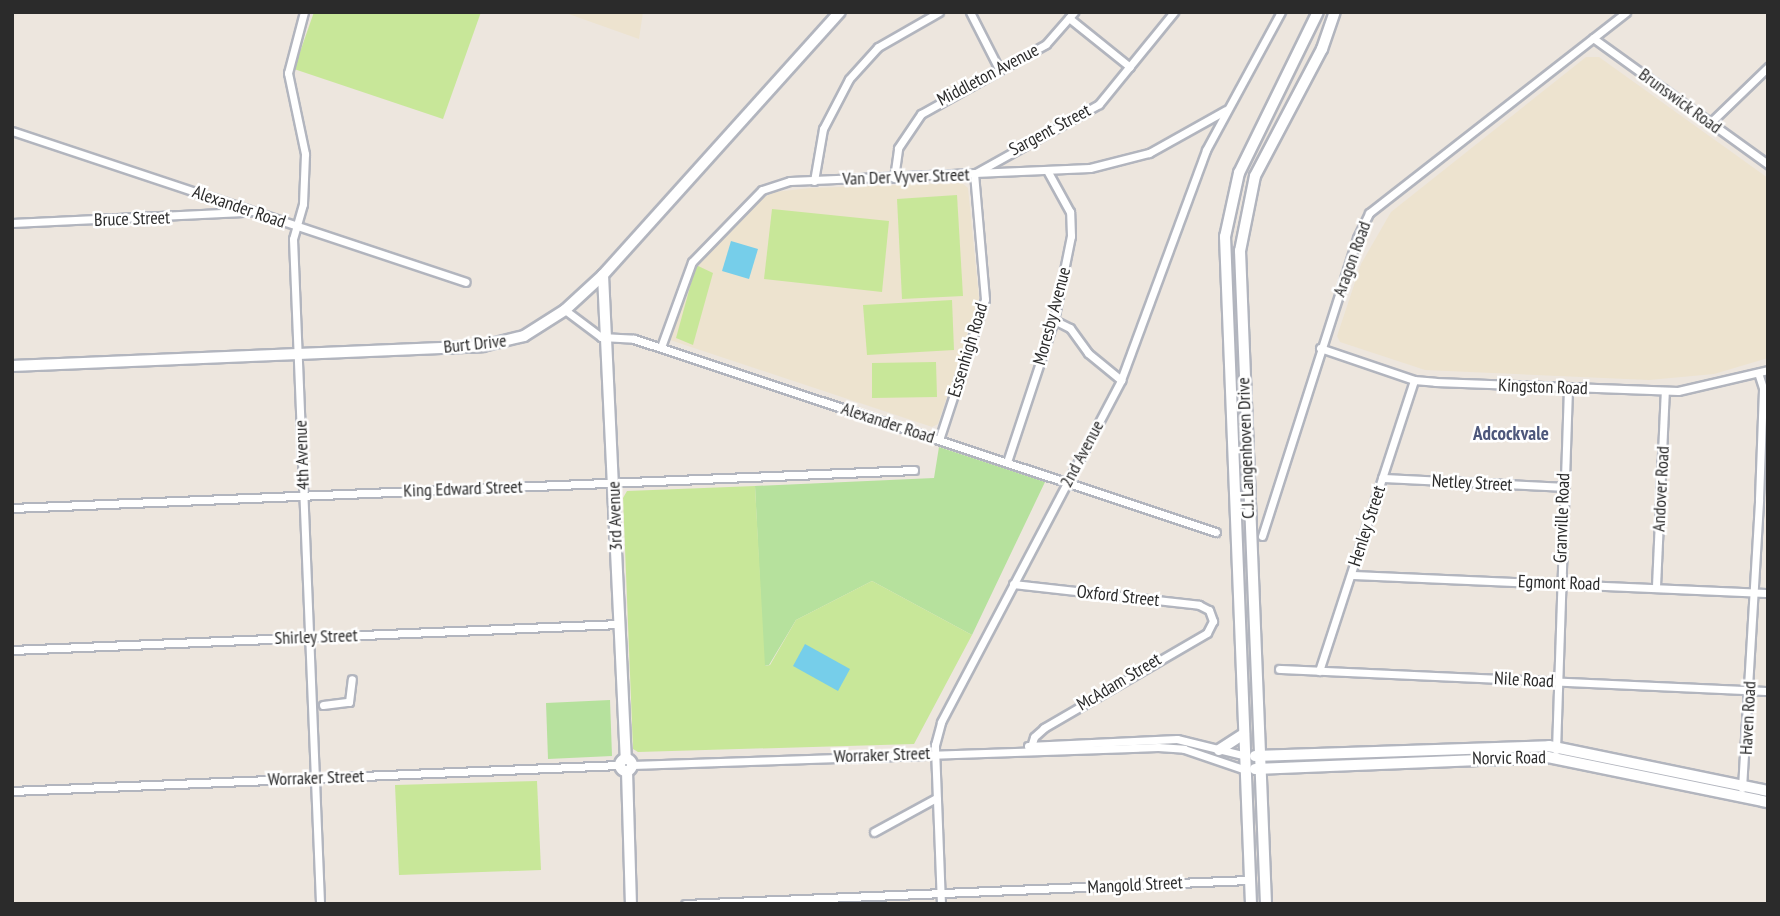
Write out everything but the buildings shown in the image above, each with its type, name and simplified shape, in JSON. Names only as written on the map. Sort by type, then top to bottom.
[{"type":"street","name":"4th Avenue","points":[[304,12],[288,73],[305,154],[298,228],[293,239],[320,904]]},
{"type":"street","name":"Burt Drive","points":[[12,366],[495,345],[534,331],[565,310],[603,275],[840,12]]},
{"type":"street","points":[[814,181],[825,122],[849,79],[878,47],[939,12]]},
{"type":"street","points":[[970,12],[999,69]]},
{"type":"street","name":"Sargent Street","points":[[974,174],[1099,104],[1174,12]]},
{"type":"street","name":"2nd Avenue","points":[[941,904],[936,752],[944,714],[1121,380],[1173,233],[1228,108],[1281,12]]},
{"type":"street","name":"C.J. Langenhoven Drive","points":[[1251,904],[1226,237],[1239,173],[1318,12]]},
{"type":"street","name":"C.J. Langenhoven Drive","points":[[1266,904],[1239,280],[1242,226],[1255,176],[1322,49],[1335,12]]},
{"type":"street","name":"Aragon Road","points":[[1262,536],[1357,238],[1374,207],[1626,12]]},
{"type":"street","points":[[1072,15],[1130,67]]},
{"type":"street","name":"Middleton Avenue","points":[[894,178],[898,148],[921,114],[1052,39],[1072,15]]},
{"type":"street","name":"Brunswick Road","points":[[1593,38],[1768,164]]},
{"type":"street","points":[[1710,123],[1768,67]]},
{"type":"street","name":"Van Der Vyver Street","points":[[661,347],[687,271],[735,214],[772,186],[814,181],[1048,172],[1101,166],[1149,153],[1228,108]]},
{"type":"street","name":"Alexander Road","points":[[12,131],[466,282]]},
{"type":"street","name":"Moresby Avenue","points":[[1007,462],[1054,320],[1072,220],[1048,172]]},
{"type":"street","name":"Essenhigh Road","points":[[939,440],[985,299],[974,174]]},
{"type":"street","points":[[212,216],[220,200]]},
{"type":"street","name":"Bruce Street","points":[[12,223],[212,216],[252,212]]},
{"type":"street","name":"3rd Avenue","points":[[603,275],[608,337],[631,904]]},
{"type":"street","name":"Alexander Road","points":[[565,310],[598,335],[623,335],[661,347],[1216,532]]},
{"type":"street","points":[[1054,320],[1070,328],[1088,353],[1121,380]]},
{"type":"street","name":"Kingston Road","points":[[1320,348],[1414,380],[1568,388],[1665,391],[1768,370]]},
{"type":"street","name":"Haven Road","points":[[1745,798],[1763,388],[1758,373]]},
{"type":"street","name":"Henley Street","points":[[1319,671],[1414,380]]},
{"type":"street","name":"Granville Road","points":[[1552,752],[1568,388]]},
{"type":"street","name":"Andover Road","points":[[1656,586],[1665,391]]},
{"type":"street","name":"King Edward Street","points":[[12,508],[914,470]]},
{"type":"street","name":"Netley Street","points":[[1382,478],[1563,487]]},
{"type":"street","points":[[1759,499],[1768,499]]},
{"type":"street","name":"Egmont Road","points":[[1351,575],[1656,586],[1768,593]]},
{"type":"street","name":"Oxford Street","points":[[1013,584],[1199,605],[1209,610],[1213,621]]},
{"type":"street","name":"McAdam Street","points":[[1030,748],[1044,727],[1207,633],[1213,621]]},
{"type":"street","name":"Shirley Street","points":[[12,650],[619,625]]},
{"type":"street","name":"Nile Road","points":[[1279,669],[1768,691]]},
{"type":"street","points":[[323,705],[352,700],[352,679]]},
{"type":"street","points":[[1219,750],[1244,734]]},
{"type":"street","name":"Worraker Street","points":[[12,790],[1030,748],[1177,739],[1246,756]]},
{"type":"street","name":"Worraker Street","points":[[1030,748],[1178,748],[1246,770]]},
{"type":"street","name":"Norvic Road","points":[[1246,756],[1552,752],[1768,790]]},
{"type":"street","name":"Norvic Road","points":[[1246,770],[1552,752],[1768,802]]},
{"type":"street","points":[[874,832],[936,798]]},
{"type":"street","name":"Mangold Street","points":[[685,904],[1249,880]]},
{"type":"shaded area","points":[[563,12],[643,12],[639,39]]},
{"type":"shaded area","points":[[1586,57],[1599,57],[1768,178],[1768,358],[1714,374],[1649,380],[1425,370],[1340,342],[1337,336],[1361,264],[1391,212]]},
{"type":"shaded area","points":[[962,183],[968,188],[979,298],[938,424],[932,427],[670,340],[691,270],[757,201],[774,192],[810,188]]},
{"type":"green space","points":[[314,12],[481,12],[443,119],[294,69]]},
{"type":"green space","points":[[957,195],[963,296],[902,299],[897,199]]},
{"type":"green space","points":[[772,209],[889,221],[882,292],[764,279]]},
{"type":"green space","points":[[696,265],[713,273],[693,345],[676,338]]},
{"type":"green space","points":[[952,300],[954,350],[867,355],[863,305]]},
{"type":"green space","points":[[936,362],[937,397],[872,398],[872,363]]},
{"type":"green space","points":[[939,447],[1045,482],[972,635],[872,581],[796,620],[769,665],[764,666],[755,486],[934,478]]},
{"type":"green space","points":[[755,486],[765,666],[770,665],[796,620],[872,581],[972,635],[914,744],[638,752],[633,749],[623,498],[627,491]]},
{"type":"green space","points":[[610,700],[612,756],[548,759],[546,703]]},
{"type":"green space","points":[[537,781],[541,870],[399,875],[395,785]]},
{"type":"water","points":[[731,241],[758,249],[749,279],[722,271]]},
{"type":"water","points":[[805,644],[850,669],[838,691],[793,666]]},
{"type":"district","name":"Adcockvale","points":[[1511,434]]}]
